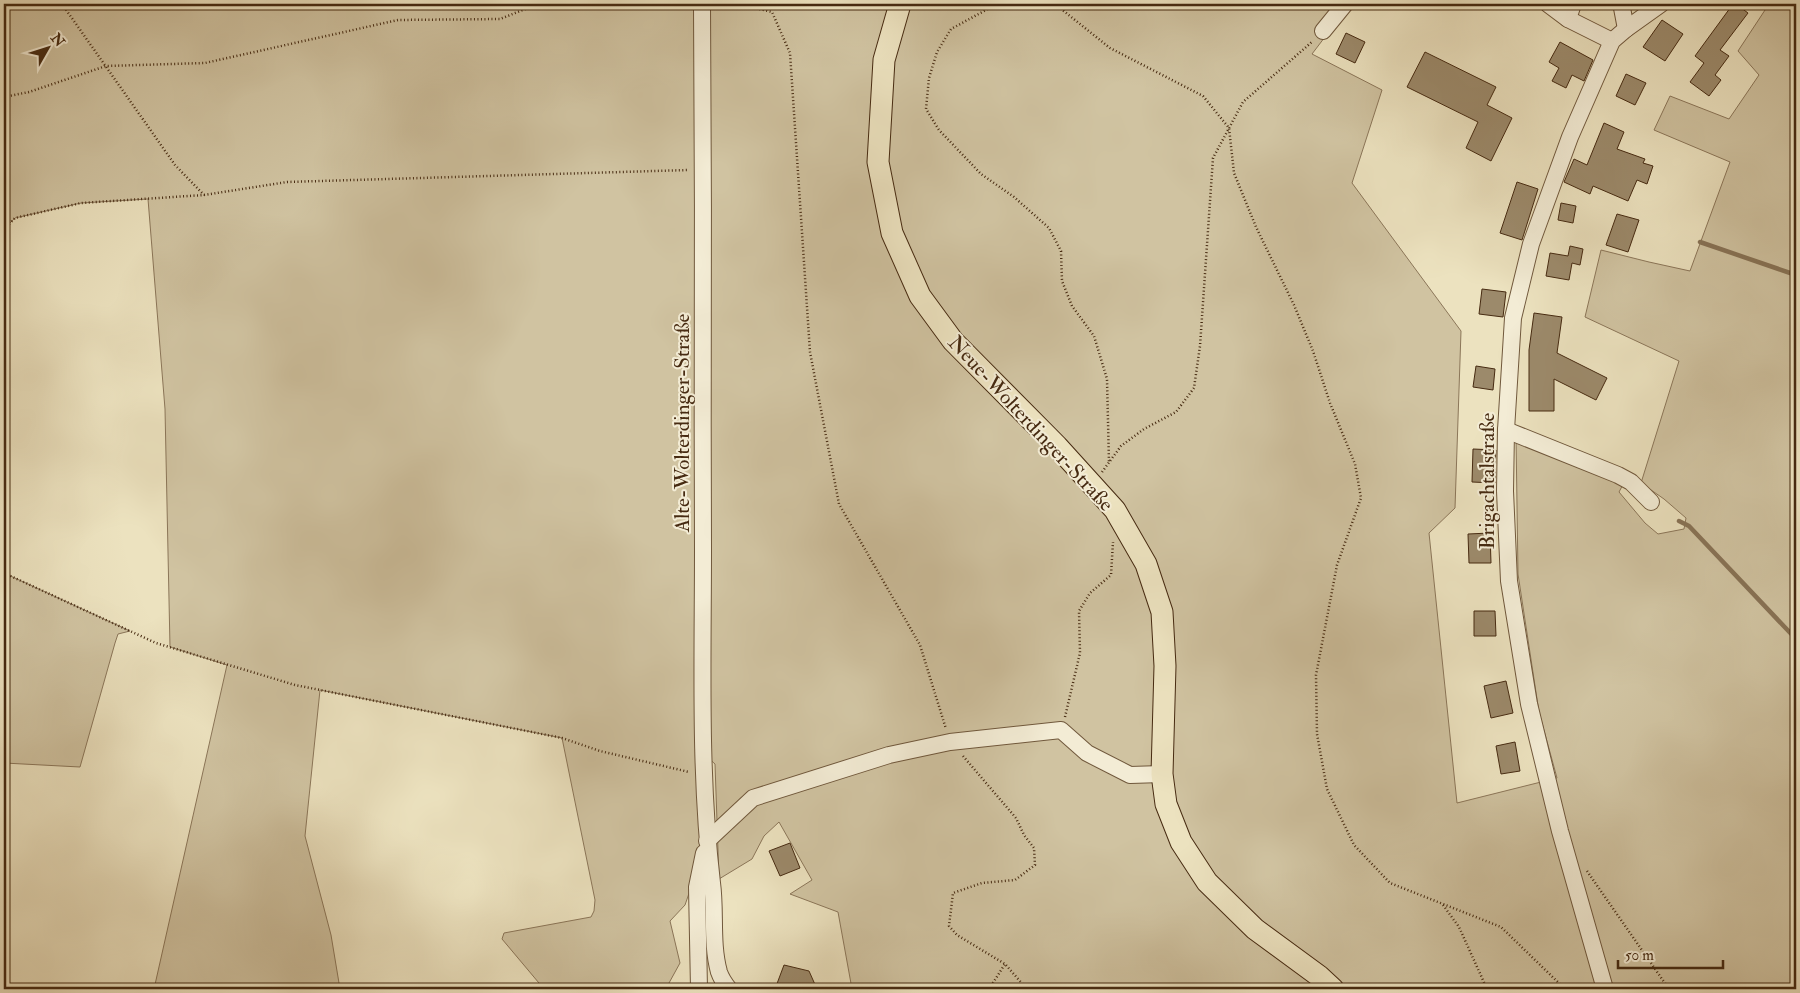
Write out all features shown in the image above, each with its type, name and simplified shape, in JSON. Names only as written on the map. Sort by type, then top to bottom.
[{"type":"main road","name":"Neue-Wolterdinger-Straße","points":[[900,4],[884,60],[878,162],[892,233],[920,296],[953,341],[1057,446],[1115,510],[1146,564],[1162,612],[1165,666],[1162,774],[1166,804],[1181,842],[1207,882],[1255,929],[1319,976],[1333,989]]},
{"type":"street","name":"Alte-Wolterdinger-Straße","points":[[702,4],[704,170],[702,386],[703,775],[707,841],[713,888],[715,945],[720,974],[729,989]]},
{"type":"street","points":[[1323,31],[1345,4]]},
{"type":"street","points":[[1548,4],[1571,11],[1612,41]]},
{"type":"street","points":[[1624,4],[1622,8],[1626,28]]},
{"type":"street","name":"Brigachtalstraße","points":[[1605,989],[1560,830],[1529,704],[1509,581],[1504,491],[1506,430],[1514,318],[1531,244],[1570,137],[1612,41],[1626,28],[1661,4]]},
{"type":"street","points":[[1506,430],[1618,475],[1631,482],[1651,502]]},
{"type":"street","points":[[707,841],[753,798],[889,755],[950,742],[1061,730],[1087,753],[1130,775],[1162,774]]},
{"type":"street","name":"Alte-Wolterdinger-Straße","points":[[699,989],[697,887],[707,841]]},
{"type":"path","points":[[62,4],[175,165],[204,195]]},
{"type":"path","points":[[4,98],[29,92],[106,66],[205,63],[398,20],[500,19],[538,4]]},
{"type":"path","points":[[739,4],[772,12],[790,53],[810,352],[839,504],[920,645],[950,742],[1016,818],[1024,835],[1034,848],[1036,865],[1015,880],[982,883],[953,893],[949,926],[957,935],[1005,964],[1026,988],[1046,989]]},
{"type":"path","points":[[997,4],[951,29],[937,52],[929,78],[926,109],[939,130],[981,174],[1014,197],[1049,228],[1060,251],[1062,281],[1072,306],[1094,336],[1107,379],[1109,462]]},
{"type":"path","points":[[1055,4],[1110,48],[1202,96],[1230,128],[1234,173],[1256,227],[1294,305],[1313,350],[1330,404],[1355,464],[1361,498],[1337,565],[1316,674],[1317,734],[1327,789],[1354,845],[1390,882],[1501,927],[1565,989]]},
{"type":"path","points":[[1093,486],[1121,446],[1144,429],[1176,412],[1194,388],[1200,346],[1213,158],[1243,102],[1323,31]]},
{"type":"path","points":[[4,229],[15,218],[81,203],[204,195],[287,182],[704,170]]},
{"type":"path","points":[[1061,730],[1080,654],[1079,611],[1090,592],[1111,575],[1113,538]]},
{"type":"path","points":[[4,573],[156,643],[295,685],[562,738],[600,750],[703,775]]},
{"type":"path","points":[[1587,870],[1669,989]]},
{"type":"path","points":[[1443,905],[1459,926],[1487,989]]},
{"type":"path","points":[[989,989],[1005,964]]},
{"type":"shaded area","points":[[4,4],[1350,4],[1312,54],[1382,90],[1352,183],[1461,331],[1455,508],[1429,533],[1457,803],[1557,778],[1539,712],[1518,574],[1516,436],[1626,479],[1619,492],[1645,523],[1658,534],[1684,529],[1686,518],[1641,483],[1679,361],[1585,317],[1601,250],[1690,271],[1730,162],[1654,130],[1670,96],[1729,119],[1759,75],[1738,51],[1769,4],[1796,4],[1796,989],[852,989],[838,912],[790,894],[812,880],[779,822],[764,836],[752,859],[719,879],[715,764],[703,753],[707,841],[685,905],[670,921],[680,963],[669,983],[670,989],[544,989],[502,939],[504,933],[591,917],[594,911],[595,900],[562,738],[320,690],[305,836],[331,935],[340,989],[154,989],[227,665],[170,647],[165,409],[148,199],[81,203],[15,218],[4,229]]},
{"type":"shaded area","points":[[4,573],[130,631],[118,634],[80,767],[4,763]]},
{"type":"building","points":[[1733,4],[1736,4],[1748,13],[1720,50],[1729,56],[1715,75],[1721,80],[1709,96],[1690,82],[1704,63],[1695,56]]},
{"type":"building","points":[[1662,20],[1683,34],[1665,61],[1643,47]]},
{"type":"building","points":[[1346,33],[1365,42],[1355,63],[1336,54]]},
{"type":"building","points":[[1560,42],[1593,60],[1584,81],[1572,75],[1566,88],[1552,81],[1559,68],[1549,62]]},
{"type":"building","points":[[1425,52],[1496,87],[1487,105],[1512,118],[1491,161],[1466,148],[1478,122],[1407,87]]},
{"type":"building","points":[[1626,74],[1646,83],[1635,105],[1616,96]]},
{"type":"building","points":[[1604,123],[1624,132],[1617,149],[1645,159],[1643,163],[1653,166],[1647,184],[1637,180],[1628,201],[1593,186],[1590,194],[1564,182],[1574,159],[1587,165]]},
{"type":"building","points":[[1517,182],[1538,189],[1522,240],[1500,233]]},
{"type":"building","points":[[1561,203],[1576,206],[1573,223],[1558,220]]},
{"type":"building","points":[[1617,214],[1639,220],[1628,252],[1606,245]]},
{"type":"building","points":[[1570,246],[1583,249],[1580,265],[1572,263],[1569,280],[1546,276],[1550,253],[1568,256]]},
{"type":"building","points":[[1482,289],[1506,292],[1503,317],[1479,314]]},
{"type":"building","points":[[1534,313],[1562,317],[1557,353],[1607,378],[1596,400],[1554,379],[1554,411],[1529,411],[1529,350]]},
{"type":"building","points":[[1476,366],[1495,369],[1493,390],[1473,387]]},
{"type":"building","points":[[1473,449],[1496,450],[1495,483],[1472,482]]},
{"type":"building","points":[[1490,533],[1491,563],[1469,563],[1468,534]]},
{"type":"building","points":[[1474,611],[1495,611],[1496,636],[1474,636]]},
{"type":"building","points":[[1506,681],[1513,713],[1491,718],[1484,686]]},
{"type":"building","points":[[1515,742],[1520,771],[1501,774],[1496,746]]},
{"type":"building","points":[[790,843],[800,868],[780,876],[769,851]]},
{"type":"building","points":[[784,965],[809,971],[817,989],[775,989]]},
{"type":"waterway","points":[[1700,242],[1796,275]]},
{"type":"waterway","points":[[1679,521],[1689,526],[1796,639]]}]
